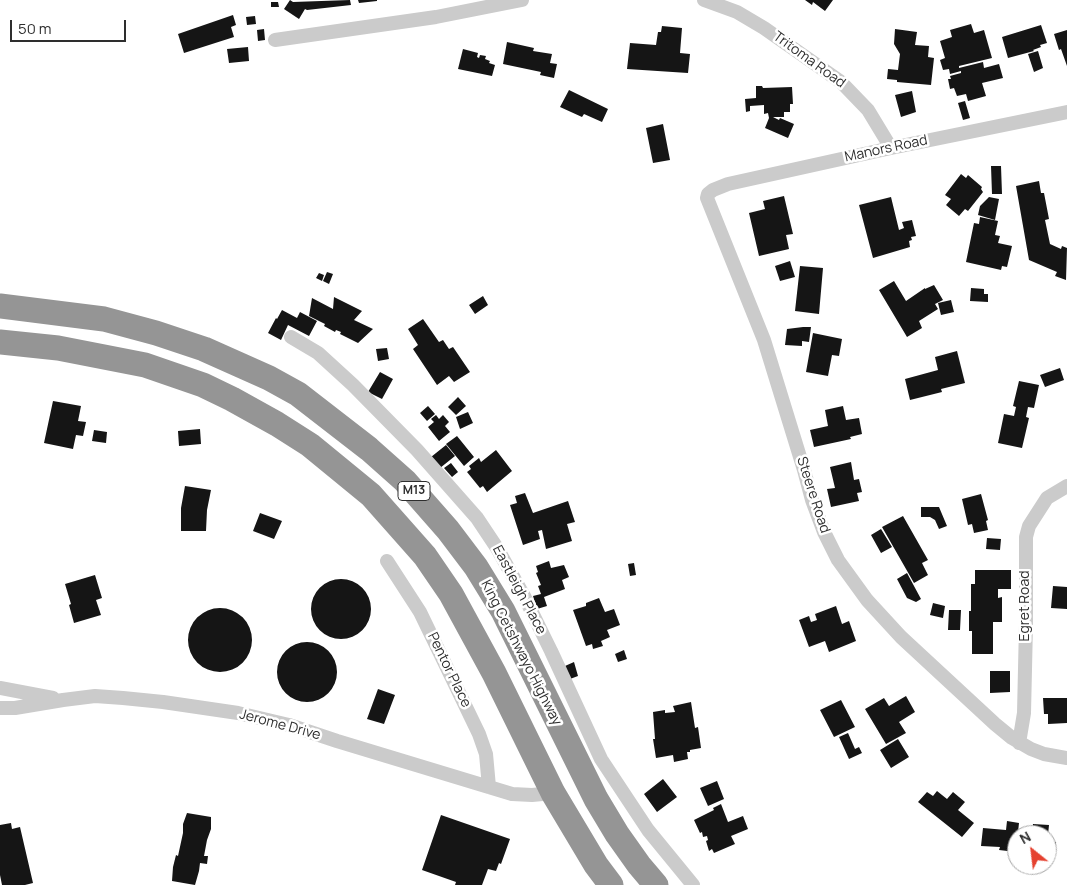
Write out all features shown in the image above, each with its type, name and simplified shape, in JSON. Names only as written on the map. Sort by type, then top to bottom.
[{"type":"highway","name":"King Cetshwayo Highway","points":[[0,306],[104,319],[156,333],[204,349],[269,378],[298,394],[376,455],[405,481],[448,530],[476,567],[503,611],[596,799],[628,850],[656,885]]},
{"type":"highway","name":"M13","points":[[0,342],[58,348],[118,359],[145,365],[186,379],[232,399],[277,424],[334,464],[371,495],[425,556],[451,594],[494,673],[553,793],[596,865],[611,885]]},
{"type":"street","points":[[275,40],[436,16],[522,0]]},
{"type":"street","name":"Tritoma Road","points":[[704,0],[737,12],[758,24],[841,82],[868,110],[891,148]]},
{"type":"street","name":"Manors Road","points":[[708,194],[728,184],[1067,112]]},
{"type":"street","name":"Steere Road","points":[[708,194],[707,198],[764,340],[812,500],[824,532],[838,560],[867,600],[901,637],[995,724],[1019,743],[1044,754],[1067,758]]},
{"type":"street","name":"Eastleigh Place","points":[[292,337],[318,353],[353,385],[417,450],[477,518],[497,548],[525,598],[601,759],[648,830],[693,885]]},
{"type":"street","name":"Egret Road","points":[[1019,743],[1024,713],[1026,537],[1029,526],[1047,498],[1067,486]]},
{"type":"street","name":"Pentor Place","points":[[387,561],[420,612],[476,726],[486,754],[489,787]]},
{"type":"street","points":[[0,688],[63,700]]},
{"type":"street","name":"Jerome Drive","points":[[0,708],[15,708],[95,696],[238,713],[290,725],[336,741],[512,794],[553,793]]},
{"type":"building","points":[[290,0],[293,2],[350,0],[351,5],[305,9],[299,19],[284,9]]},
{"type":"building","points":[[358,0],[377,0],[377,1],[359,3]]},
{"type":"building","points":[[805,0],[833,0],[825,11],[813,2],[812,5]]},
{"type":"building","points":[[271,2],[278,2],[279,7],[271,7]]},
{"type":"building","points":[[233,15],[236,25],[231,27],[234,37],[184,53],[178,34]]},
{"type":"building","points":[[255,16],[256,24],[247,25],[246,17]]},
{"type":"building","points":[[971,24],[974,33],[984,30],[992,58],[959,66],[959,68],[983,62],[984,68],[999,64],[1003,78],[982,83],[986,96],[968,101],[966,94],[957,96],[954,88],[950,89],[948,79],[951,79],[950,76],[961,73],[961,71],[950,74],[949,69],[943,70],[940,60],[945,58],[940,41],[952,37],[950,30]]},
{"type":"building","points":[[1041,25],[1047,43],[1040,45],[1041,47],[1034,51],[1008,58],[1002,37]]},
{"type":"building","points":[[662,26],[682,28],[680,53],[690,54],[688,73],[627,69],[630,43],[656,45],[658,32],[661,32]]},
{"type":"building","points":[[264,29],[265,40],[258,41],[257,30]]},
{"type":"building","points":[[895,29],[917,32],[915,45],[929,46],[928,57],[934,58],[931,85],[897,82],[897,80],[887,79],[888,69],[898,70],[900,54],[894,44]]},
{"type":"building","points":[[1067,30],[1067,66],[1054,34]]},
{"type":"building","points":[[507,42],[534,48],[533,51],[552,54],[550,63],[557,64],[554,78],[540,75],[541,72],[503,64]]},
{"type":"building","points":[[248,47],[249,61],[229,63],[227,49]]},
{"type":"building","points":[[463,49],[478,53],[477,57],[479,58],[480,55],[486,56],[485,59],[490,61],[489,63],[495,65],[492,76],[458,69]]},
{"type":"building","points":[[1038,51],[1043,68],[1034,72],[1028,54]]},
{"type":"building","points":[[756,86],[762,86],[763,88],[792,87],[793,104],[790,104],[790,112],[784,112],[784,117],[773,117],[794,124],[788,138],[765,128],[769,118],[768,113],[764,114],[764,105],[750,106],[750,111],[746,112],[745,99],[756,98]]},
{"type":"building","points":[[569,90],[608,109],[602,122],[584,114],[582,117],[560,107]]},
{"type":"building","points":[[912,91],[916,112],[901,117],[895,95]]},
{"type":"building","points":[[965,101],[970,118],[963,120],[958,103]]},
{"type":"building","points":[[663,124],[670,160],[653,163],[646,128]]},
{"type":"building","points":[[991,166],[1001,166],[1002,194],[992,194]]},
{"type":"building","points":[[961,174],[966,178],[968,175],[982,187],[983,192],[968,211],[965,209],[959,216],[946,205],[951,199],[945,195]]},
{"type":"building","points":[[1039,181],[1041,193],[1044,193],[1049,219],[1045,220],[1050,244],[1061,249],[1062,246],[1067,248],[1066,280],[1055,276],[1057,272],[1029,260],[1016,186]]},
{"type":"building","points":[[784,196],[793,234],[786,235],[789,249],[759,256],[749,213],[765,209],[763,201]]},
{"type":"building","points":[[891,197],[899,230],[904,228],[902,222],[912,220],[916,236],[911,237],[912,240],[909,241],[910,247],[873,258],[859,205]]},
{"type":"building","points":[[989,197],[999,199],[995,220],[978,215],[980,206]]},
{"type":"building","points":[[980,217],[998,221],[995,235],[1000,236],[998,243],[1012,246],[1007,267],[1002,266],[1001,270],[966,262],[974,223],[979,224]]},
{"type":"building","points":[[790,261],[795,277],[780,281],[775,266]]},
{"type":"building","points":[[800,266],[823,268],[819,314],[795,311]]},
{"type":"building","points":[[327,272],[333,274],[329,284],[323,281]]},
{"type":"building","points":[[319,273],[324,275],[322,281],[316,278]]},
{"type":"building","points":[[894,281],[906,301],[925,288],[934,285],[943,300],[935,304],[938,309],[919,321],[922,328],[907,337],[879,290]]},
{"type":"building","points":[[971,288],[984,289],[984,294],[988,294],[988,302],[970,301]]},
{"type":"building","points":[[483,296],[488,305],[475,314],[469,305]]},
{"type":"building","points":[[334,297],[362,311],[354,320],[373,329],[358,343],[340,334],[341,332],[336,330],[335,332],[324,326],[325,324],[309,316],[312,298],[333,309]]},
{"type":"building","points":[[951,300],[954,312],[941,315],[938,303]]},
{"type":"building","points":[[282,310],[297,318],[300,312],[317,321],[309,336],[288,325],[281,340],[268,333]]},
{"type":"building","points":[[423,319],[439,342],[443,340],[449,349],[453,347],[470,372],[454,382],[449,376],[437,385],[413,349],[418,345],[408,329]]},
{"type":"building","points":[[811,327],[809,342],[802,341],[802,346],[785,345],[787,329]]},
{"type":"building","points":[[813,333],[842,339],[839,356],[832,355],[828,376],[806,372]]},
{"type":"building","points":[[387,348],[389,359],[378,361],[376,349]]},
{"type":"building","points":[[957,351],[965,383],[941,389],[942,392],[910,400],[905,379],[938,370],[935,357]]},
{"type":"building","points":[[1060,368],[1064,380],[1045,387],[1040,375]]},
{"type":"building","points":[[380,372],[393,379],[382,399],[368,392]]},
{"type":"building","points":[[1019,381],[1039,385],[1034,408],[1028,407],[1026,417],[1029,418],[1022,448],[998,443],[1004,414],[1014,416],[1016,407],[1013,406]]},
{"type":"building","points":[[458,397],[466,406],[456,415],[448,407]]},
{"type":"building","points":[[53,401],[81,406],[78,421],[86,422],[83,436],[76,435],[73,449],[44,443]]},
{"type":"building","points":[[428,406],[435,414],[427,421],[420,413]]},
{"type":"building","points":[[843,406],[846,420],[859,418],[862,434],[850,437],[851,439],[814,447],[810,430],[828,426],[825,410]]},
{"type":"building","points":[[468,412],[473,423],[460,429],[456,417]]},
{"type":"building","points":[[436,415],[439,419],[443,415],[449,422],[445,426],[450,432],[439,441],[428,427],[434,422],[431,419]]},
{"type":"building","points":[[200,429],[201,444],[179,446],[178,431]]},
{"type":"building","points":[[94,430],[107,432],[106,443],[92,441]]},
{"type":"building","points":[[457,436],[474,457],[464,466],[446,444]]},
{"type":"building","points":[[446,445],[455,456],[440,468],[431,457]]},
{"type":"building","points":[[496,450],[512,471],[487,492],[483,486],[480,488],[467,472],[471,469],[469,466],[479,458],[481,462]]},
{"type":"building","points":[[851,462],[854,480],[859,479],[862,492],[857,493],[859,501],[831,507],[827,489],[835,488],[830,467]]},
{"type":"building","points":[[451,463],[458,472],[452,477],[444,468]]},
{"type":"building","points":[[185,486],[211,490],[207,510],[206,531],[181,531],[181,508]]},
{"type":"building","points":[[525,493],[533,513],[568,501],[575,522],[567,524],[572,541],[546,549],[542,530],[538,531],[540,539],[523,545],[510,505],[517,503],[515,496]]},
{"type":"building","points":[[981,494],[988,520],[986,521],[988,530],[974,533],[972,524],[968,525],[962,499]]},
{"type":"building","points":[[921,507],[939,507],[947,526],[939,529],[935,520],[930,517],[921,517]]},
{"type":"building","points":[[260,513],[282,521],[274,539],[253,531]]},
{"type":"building","points":[[903,516],[928,560],[922,563],[928,575],[914,583],[882,527]]},
{"type":"building","points":[[881,529],[892,547],[881,553],[871,535]]},
{"type":"building","points":[[987,538],[1001,539],[1000,550],[986,549]]},
{"type":"building","points":[[549,561],[551,568],[564,565],[569,577],[562,580],[565,589],[544,597],[547,606],[537,609],[533,596],[541,594],[538,586],[541,585],[536,573],[538,572],[536,566]]},
{"type":"building","points":[[634,563],[636,575],[630,576],[628,564]]},
{"type":"building","points":[[975,570],[1011,570],[1011,589],[998,589],[998,598],[1002,597],[1002,622],[993,622],[993,654],[972,654],[972,631],[969,631],[969,611],[971,611],[971,584],[975,584]]},
{"type":"building","points":[[907,573],[921,599],[916,602],[907,598],[897,579]]},
{"type":"building","points":[[95,575],[102,598],[96,600],[101,615],[74,623],[65,584]]},
{"type":"building","points":[[335,579],[347,579],[358,584],[366,592],[371,603],[369,621],[358,634],[347,639],[335,639],[324,634],[316,626],[311,615],[311,603],[316,592],[324,584]]},
{"type":"building","points":[[1053,586],[1067,587],[1067,609],[1051,608]]},
{"type":"building","points":[[599,598],[605,612],[614,609],[620,625],[607,630],[610,637],[601,641],[603,646],[593,649],[592,644],[586,646],[573,610],[586,606],[586,603]]},
{"type":"building","points":[[933,603],[945,606],[943,618],[930,615]]},
{"type":"building","points":[[836,606],[842,624],[849,621],[856,641],[829,652],[825,641],[809,647],[799,620],[809,616],[811,622],[817,620],[815,614]]},
{"type":"building","points":[[220,608],[232,610],[243,617],[250,628],[252,640],[250,652],[243,663],[232,670],[220,672],[208,670],[197,663],[190,652],[188,640],[190,628],[197,617],[208,610]]},
{"type":"building","points":[[949,610],[961,610],[960,630],[948,630]]},
{"type":"building","points":[[307,642],[323,647],[328,651],[332,656],[337,672],[332,688],[328,693],[323,697],[307,702],[291,697],[286,693],[282,688],[277,672],[282,656],[286,651],[291,647]]},
{"type":"building","points":[[624,650],[627,659],[618,662],[615,654]]},
{"type":"building","points":[[574,662],[578,676],[570,679],[565,666]]},
{"type":"building","points":[[990,671],[1010,671],[1010,692],[990,693]]},
{"type":"building","points":[[378,689],[395,695],[384,724],[367,719]]},
{"type":"building","points":[[906,696],[915,712],[899,722],[906,733],[886,744],[865,709],[884,698],[889,706]]},
{"type":"building","points":[[1043,698],[1067,698],[1067,723],[1048,724],[1048,714],[1044,714]]},
{"type":"building","points":[[841,700],[855,727],[834,737],[820,710]]},
{"type":"building","points":[[691,702],[695,728],[698,727],[701,748],[687,752],[688,759],[674,762],[673,755],[656,758],[653,739],[655,739],[653,712],[665,710],[665,713],[675,712],[673,706]]},
{"type":"building","points":[[848,733],[855,749],[859,747],[862,753],[849,759],[839,737]]},
{"type":"building","points":[[898,739],[909,757],[891,768],[880,750]]},
{"type":"building","points":[[663,779],[677,797],[657,812],[644,794]]},
{"type":"building","points":[[717,781],[724,799],[708,806],[700,788]]},
{"type":"building","points":[[937,791],[947,799],[953,792],[965,802],[958,810],[974,823],[962,837],[918,802],[927,792],[933,796]]},
{"type":"building","points":[[721,804],[728,822],[743,816],[748,829],[731,836],[735,844],[714,853],[712,849],[709,851],[706,841],[708,840],[707,836],[703,837],[694,820],[714,810],[713,808]]},
{"type":"building","points":[[187,813],[211,817],[211,829],[204,856],[208,856],[207,864],[200,863],[195,885],[172,881],[173,867],[176,855],[178,856],[183,824]]},
{"type":"building","points":[[441,815],[510,839],[501,864],[499,863],[496,871],[488,869],[482,885],[455,885],[456,882],[422,870]]},
{"type":"building","points":[[1007,821],[1019,823],[1019,825],[1007,825],[1007,851],[999,850],[1000,847],[981,846],[983,828],[1006,830]]},
{"type":"building","points":[[11,823],[12,829],[20,827],[33,883],[2,885],[0,875],[0,825]]}]
